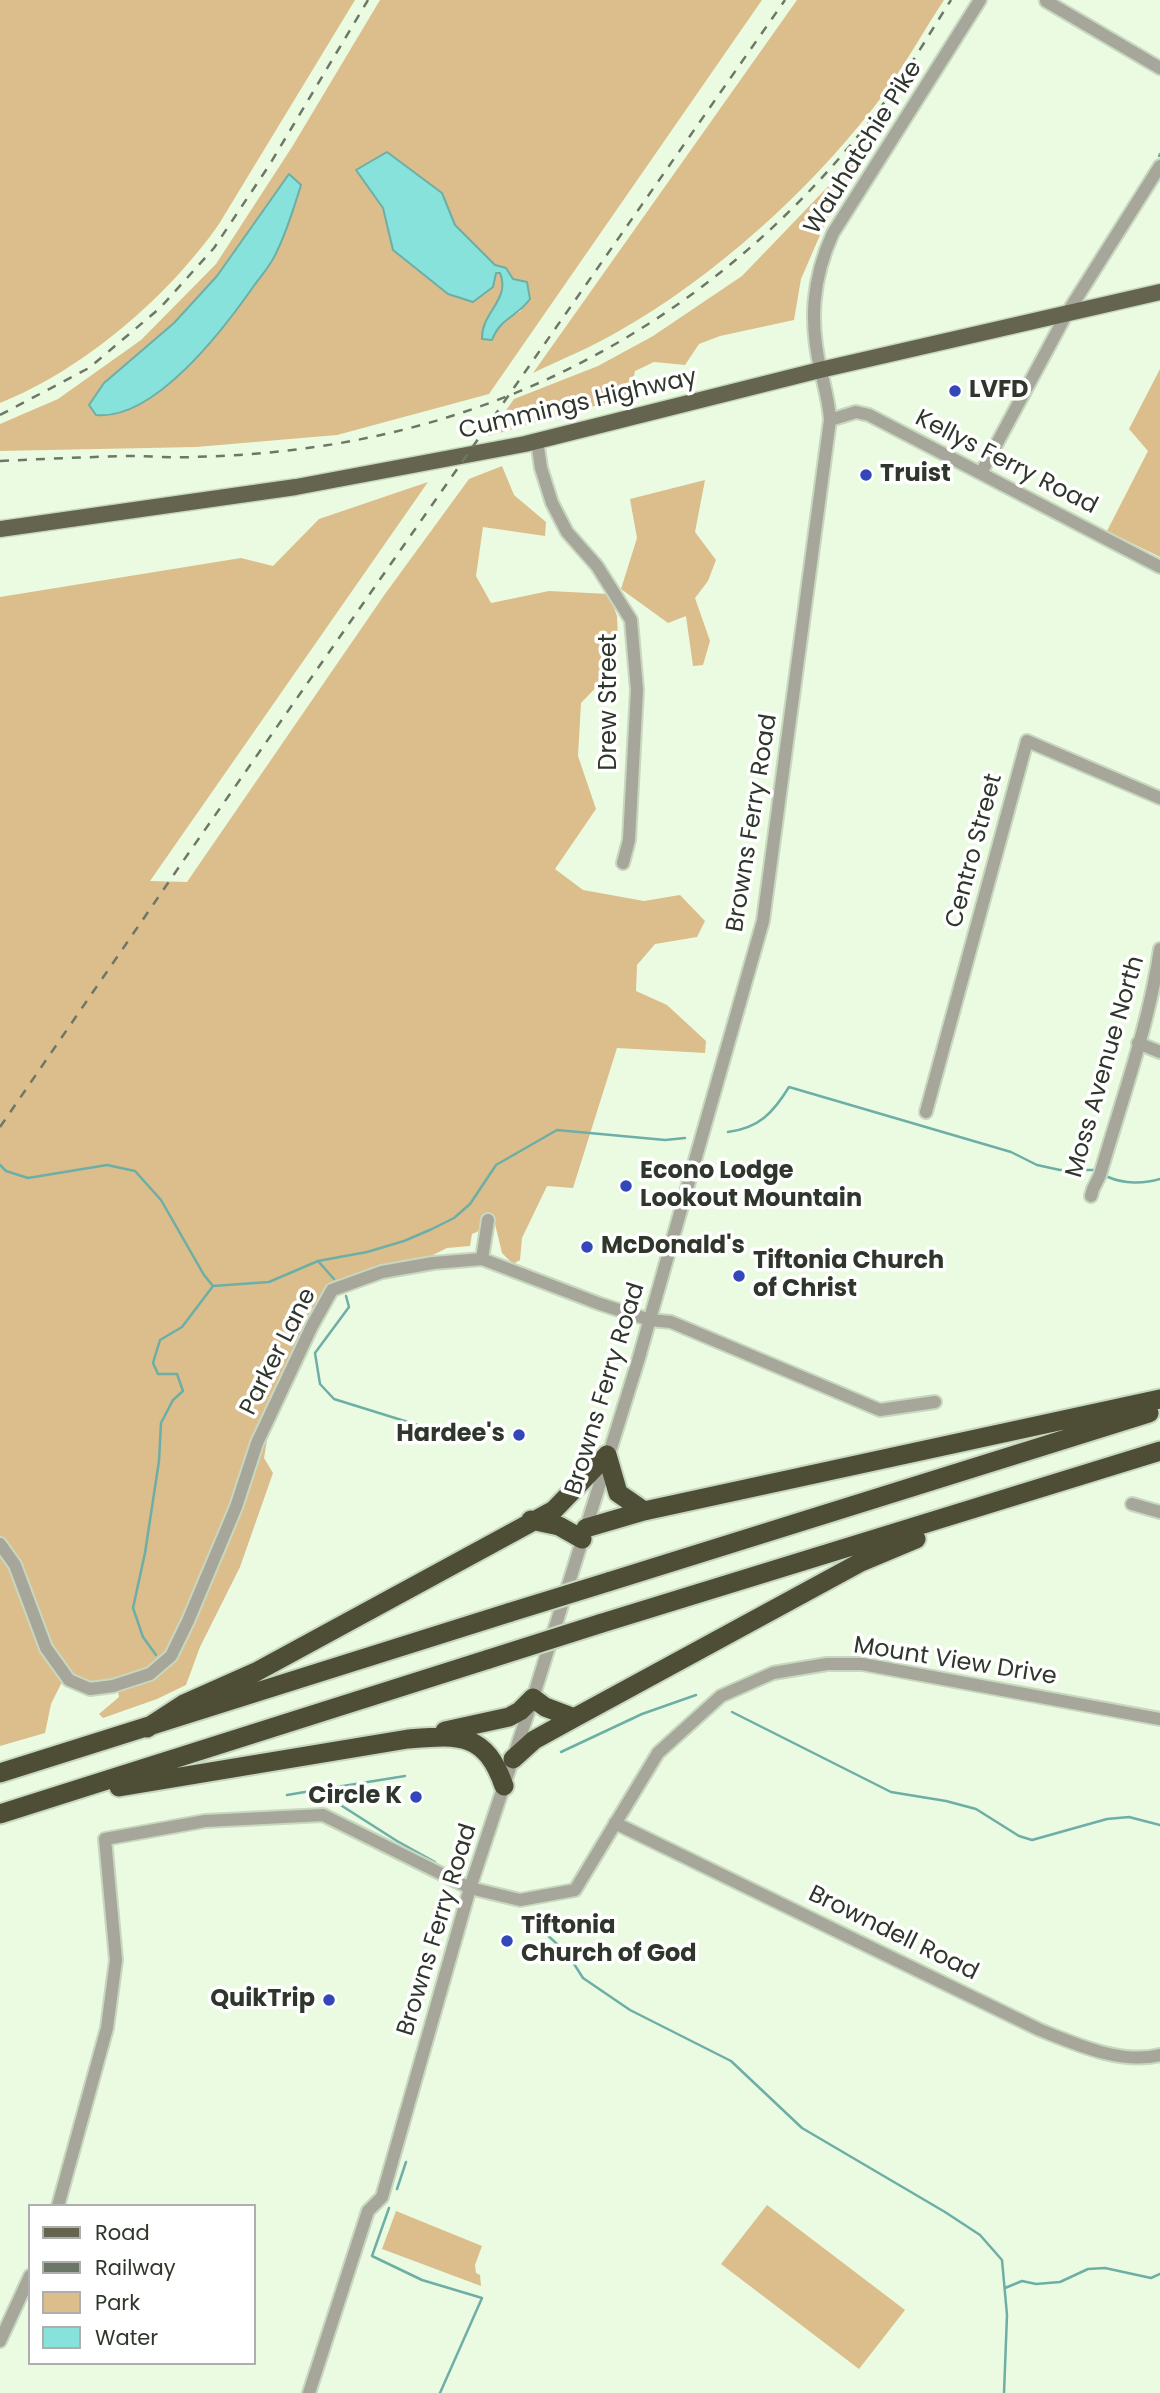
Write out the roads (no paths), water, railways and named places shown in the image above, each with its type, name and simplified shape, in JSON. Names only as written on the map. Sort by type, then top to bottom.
[{"type":"highway","points":[[531,1520],[584,1533],[644,1511],[1160,1399]]},
{"type":"highway","points":[[0,1773],[1160,1409]]},
{"type":"highway","points":[[0,1814],[489,1658],[1160,1451]]},
{"type":"highway","points":[[147,1728],[184,1704],[256,1672],[531,1520],[554,1510],[607,1455],[618,1493],[644,1511]]},
{"type":"highway","points":[[513,1759],[534,1740],[574,1717],[861,1562],[941,1528],[965,1512]]},
{"type":"highway","points":[[45,1800],[408,1739],[509,1717],[520,1711],[533,1698],[545,1707],[574,1717]]},
{"type":"highway","points":[[408,1739],[460,1738],[477,1744],[497,1766],[504,1786]]},
{"type":"main road","name":"Cummings Highway","points":[[0,529],[323,483],[537,441],[820,370],[1066,316],[1160,292]]},
{"type":"street","name":"Wauhatchie Pike","points":[[820,370],[813,307],[823,255],[833,233],[980,0]]},
{"type":"street","points":[[1046,1],[1160,68]]},
{"type":"street","points":[[981,473],[1066,316],[1160,166]]},
{"type":"street","name":"Browns Ferry Road","points":[[309,2393],[368,2211],[382,2197],[470,1888],[533,1698],[650,1320],[763,921],[830,420],[829,400],[820,370]]},
{"type":"street","name":"Kellys Ferry Road","points":[[830,420],[856,412],[869,415],[1160,567]]},
{"type":"street","name":"Drew Street","points":[[537,441],[541,468],[552,503],[567,532],[597,566],[631,620],[636,690],[628,840],[623,863]]},
{"type":"street","name":"Centro Street","points":[[926,1112],[1027,741],[1160,798]]},
{"type":"street","name":"Moss Avenue North","points":[[1091,1196],[1100,1175],[1138,1043],[1160,949]]},
{"type":"street","points":[[1138,1043],[1160,1052]]},
{"type":"street","points":[[482,1259],[488,1220]]},
{"type":"street","name":"Parker Lane","points":[[0,1544],[15,1565],[46,1648],[69,1680],[90,1689],[113,1686],[150,1674],[171,1656],[188,1621],[236,1507],[257,1443],[312,1326],[332,1290],[382,1272],[433,1263],[482,1259],[600,1304],[650,1320],[671,1322],[880,1410],[935,1402]]},
{"type":"street","points":[[1132,1504],[1160,1512]]},
{"type":"street","name":"Mount View Drive","points":[[59,2204],[107,2028],[111,2001],[116,1960],[106,1839],[205,1821],[323,1815],[470,1888],[520,1900],[575,1890],[658,1753],[721,1696],[773,1673],[827,1664],[862,1664],[1160,1719]]},
{"type":"street","name":"Browndell Road","points":[[615,1822],[1040,2030],[1112,2055],[1160,2055]]},
{"type":"street","points":[[0,2341],[28,2280]]},
{"type":"water","points":[[387,152],[442,193],[455,225],[495,265],[506,268],[513,279],[527,282],[530,299],[499,327],[492,340],[482,339],[483,330],[502,291],[500,273],[496,273],[493,287],[473,302],[448,294],[393,250],[383,208],[356,170]]},
{"type":"water","points":[[289,174],[301,185],[281,243],[269,265],[224,326],[185,369],[141,404],[118,413],[96,415],[89,405],[104,383],[174,323],[217,276]]},
{"type":"waterway","points":[[728,1132],[748,1127],[764,1118],[789,1087],[1011,1152],[1037,1165],[1060,1170],[1093,1170]]},
{"type":"waterway","points":[[156,1655],[143,1637],[133,1608],[145,1553],[159,1461],[161,1423],[173,1400],[183,1391],[177,1374],[158,1374],[153,1363],[160,1340],[182,1327],[213,1286],[269,1282],[318,1261],[367,1252],[432,1229],[454,1218],[470,1204],[496,1165],[557,1130],[665,1140],[685,1138]]},
{"type":"waterway","points":[[0,1165],[6,1171],[28,1178],[107,1165],[135,1171],[161,1200],[213,1286]]},
{"type":"waterway","points":[[1108,1177],[1134,1182],[1160,1179]]},
{"type":"waterway","points":[[318,1261],[334,1279]]},
{"type":"waterway","points":[[346,1296],[349,1307],[315,1353],[320,1384],[334,1399],[469,1441]]},
{"type":"waterway","points":[[561,1752],[642,1714],[696,1695]]},
{"type":"waterway","points":[[732,1712],[891,1792],[976,1809],[1019,1836],[1032,1840],[1107,1819],[1129,1817],[1160,1825]]},
{"type":"waterway","points":[[318,1790],[405,1776]]},
{"type":"waterway","points":[[287,1795],[317,1790],[435,1862]]},
{"type":"waterway","points":[[545,1933],[567,1953],[583,1978],[630,2010],[731,2061],[802,2128],[980,2235],[1002,2260],[1007,2315],[1004,2393]]},
{"type":"waterway","points":[[397,2189],[406,2162]]},
{"type":"waterway","points":[[389,2208],[372,2256],[422,2280],[482,2298],[440,2393]]},
{"type":"waterway","points":[[1005,2288],[1022,2281],[1036,2284],[1060,2282],[1088,2269],[1105,2268],[1151,2278],[1160,2274]]},
{"type":"railway","points":[[0,415],[89,368],[160,308],[214,248],[270,164],[368,0]]},
{"type":"railway","points":[[0,1127],[785,0]]},
{"type":"railway","points":[[0,461],[223,456],[315,447],[400,430],[482,406],[560,373],[634,333],[703,286],[768,232],[828,171],[883,104],[951,0]]},
{"type":"place","name":"LVFD","points":[[955,391]]},
{"type":"place","name":"Truist","points":[[866,475]]},
{"type":"place","name":"Econo Lodge Lookout Mountain","points":[[626,1186]]},
{"type":"place","name":"McDonald's","points":[[587,1247]]},
{"type":"place","name":"Tiftonia Church of Christ","points":[[739,1276]]},
{"type":"place","name":"Hardee's","points":[[519,1435]]},
{"type":"place","name":"Circle K","points":[[416,1797]]},
{"type":"place","name":"Tiftonia Church of God","points":[[507,1941]]},
{"type":"place","name":"QuikTrip","points":[[329,2000]]}]
